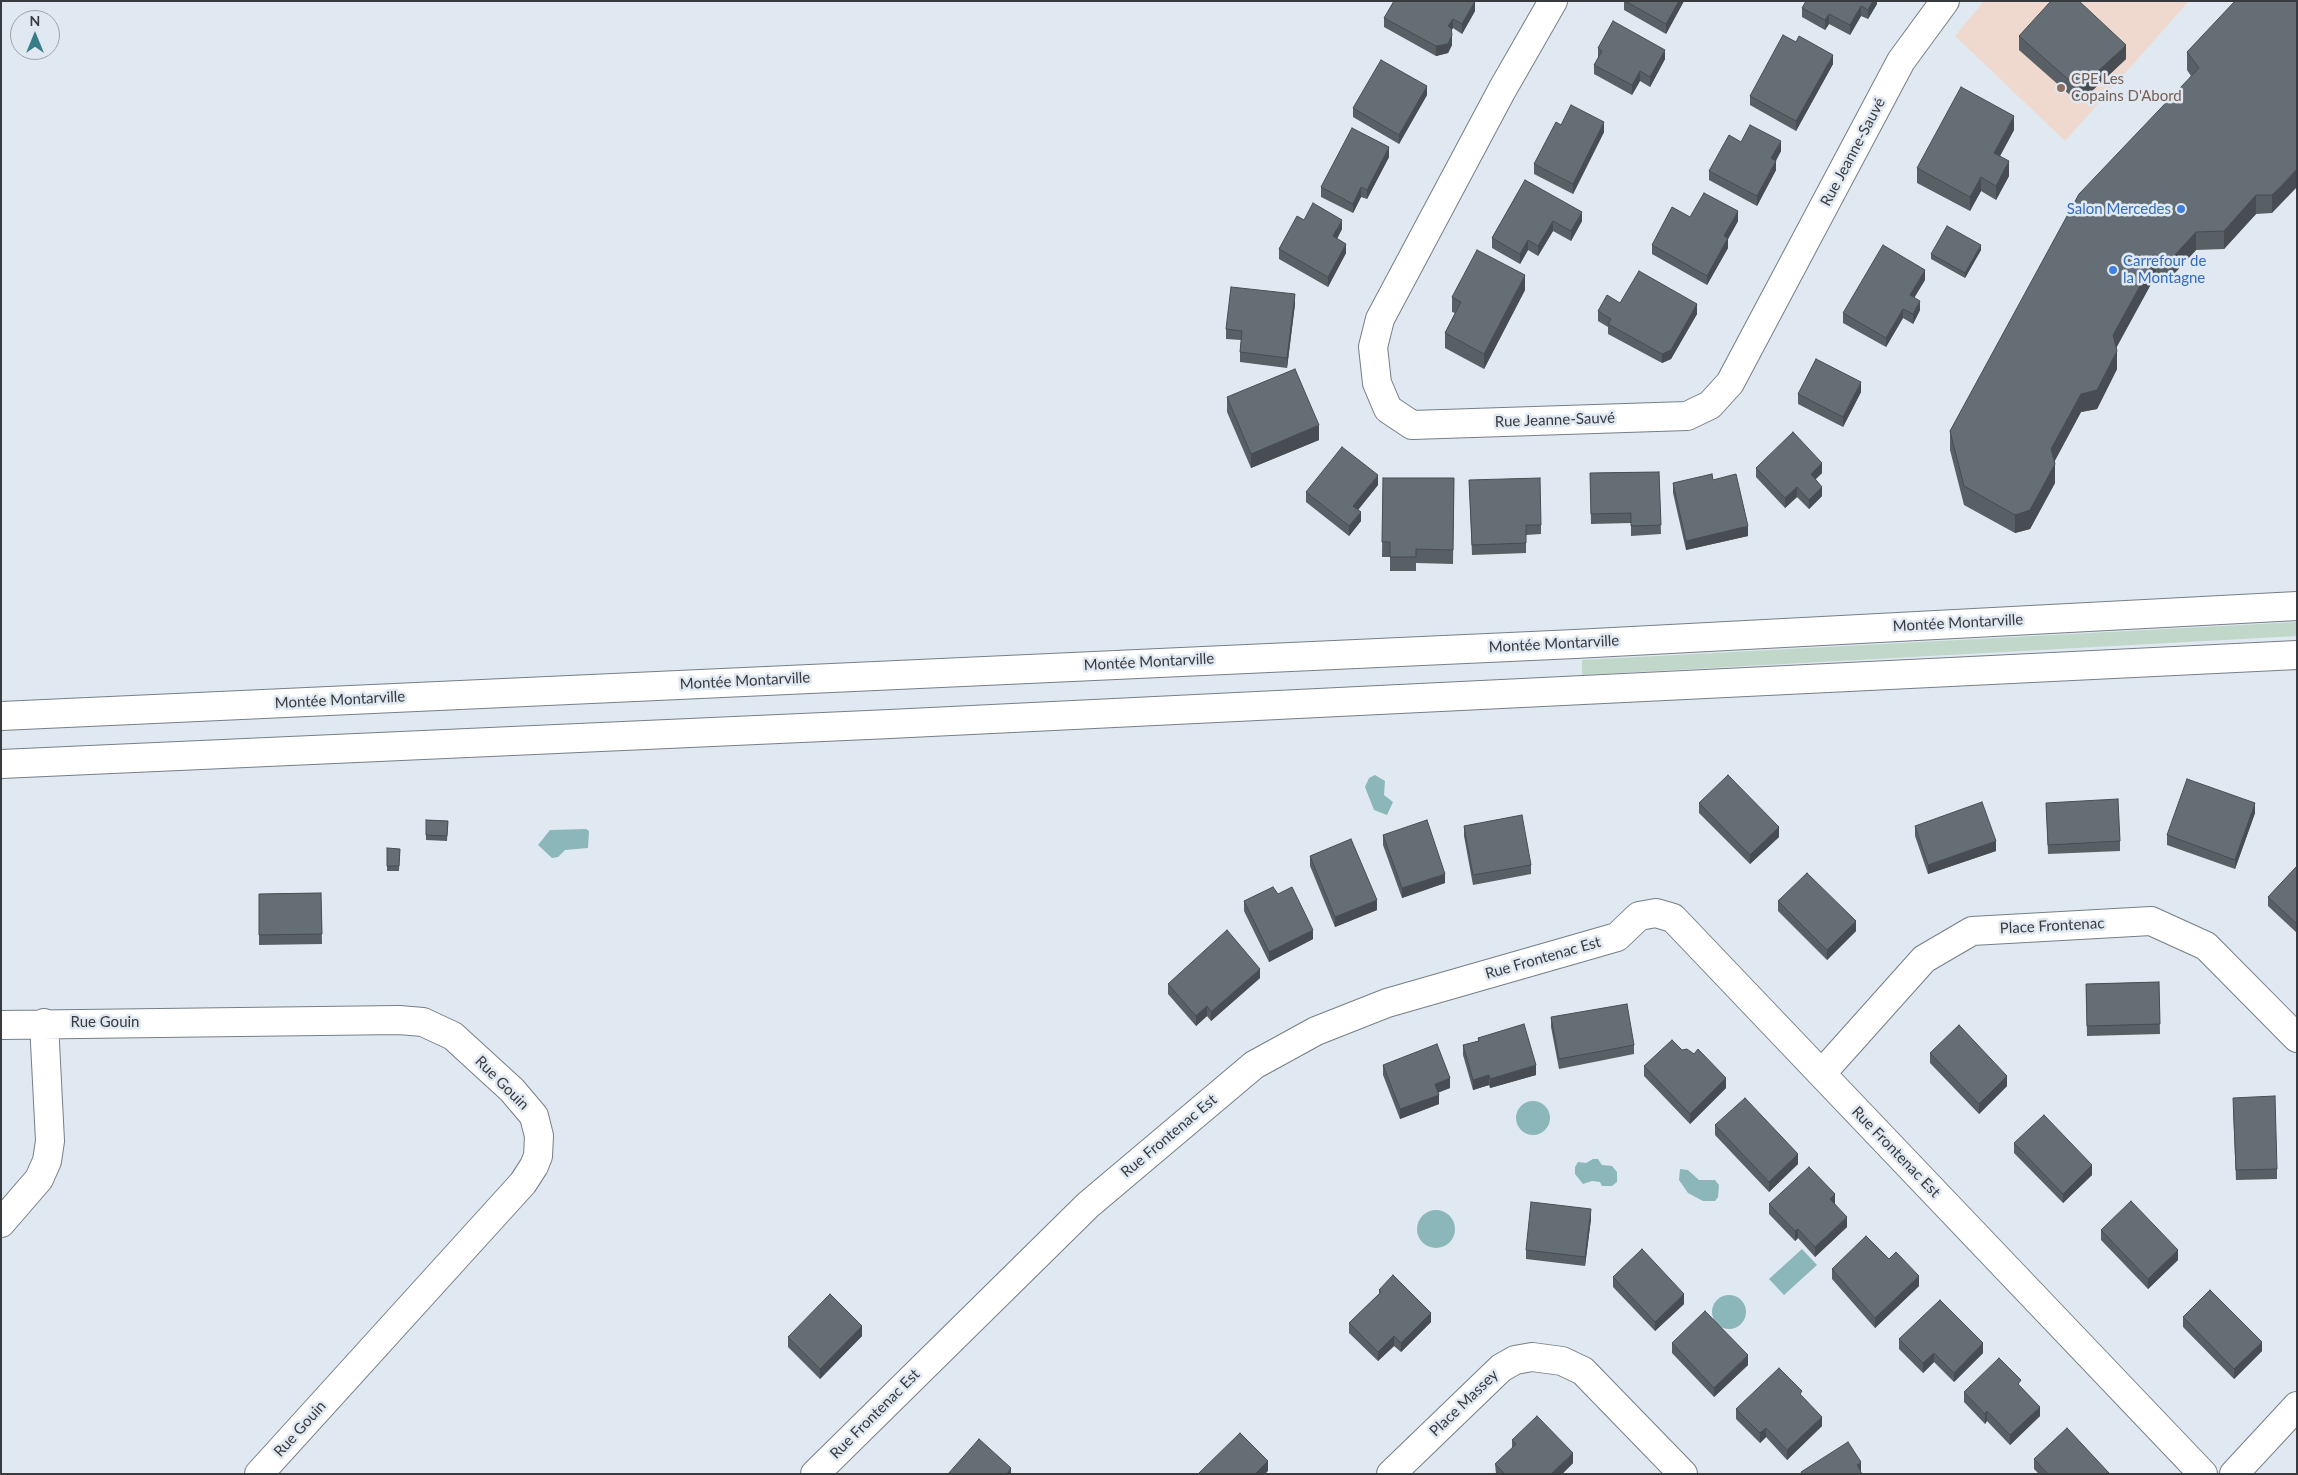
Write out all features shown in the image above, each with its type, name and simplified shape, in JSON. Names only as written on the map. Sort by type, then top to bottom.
[{"type":"street","name":"Rue Jeanne-Sauvé","points":[[1553,1],[1502,90],[1380,319],[1373,347],[1377,383],[1388,409],[1412,425],[1687,416],[1710,405],[1730,383],[1738,370],[1901,61],[1945,1]]},
{"type":"street","points":[[2253,607],[2297,601]]},
{"type":"street","name":"Montée Montarville","points":[[1,716],[1575,644],[2297,606]]},
{"type":"street","points":[[1,764],[841,726],[2297,655]]},
{"type":"street","name":"Rue Frontenac Est","points":[[815,1474],[1088,1205],[1254,1065],[1316,1031],[1387,1004],[1617,937],[1639,916],[1656,913],[1673,918],[2202,1474]]},
{"type":"street","name":"Place Frontenac","points":[[1822,1073],[1924,959],[1972,931],[2151,921],[2206,946],[2297,1038]]},
{"type":"street","name":"Rue Gouin","points":[[1,1025],[400,1020],[423,1022],[453,1036],[512,1090],[534,1116],[539,1136],[539,1146],[534,1166],[526,1179],[259,1474]]},
{"type":"street","points":[[1,1223],[39,1179],[47,1161],[50,1141],[44,1023]]},
{"type":"street","name":"Place Massey","points":[[1391,1474],[1501,1368],[1515,1360],[1532,1357],[1562,1361],[1584,1371],[1683,1474]]},
{"type":"street","points":[[2234,1474],[2297,1406]]},
{"type":"shaded area","name":"CPE Les Copains D'Abord","points":[[1984,1],[2189,1],[2065,141],[1955,36]]},
{"type":"green space","points":[[2297,622],[2297,636],[1582,675],[1582,660]]},
{"type":"water","points":[[1375,775],[1385,781],[1384,795],[1393,802],[1387,815],[1374,810],[1365,787],[1369,778]]},
{"type":"water","points":[[586,829],[589,831],[588,848],[565,850],[558,857],[552,858],[538,845],[550,830]]},
{"type":"water","points":[[1533,1101],[1540,1102],[1545,1106],[1549,1111],[1549,1125],[1545,1130],[1540,1134],[1533,1135],[1526,1134],[1521,1130],[1517,1125],[1516,1118],[1517,1111],[1521,1106],[1526,1102]]},
{"type":"water","points":[[1593,1159],[1598,1159],[1602,1165],[1612,1166],[1617,1172],[1617,1182],[1612,1186],[1602,1186],[1600,1182],[1592,1181],[1583,1184],[1575,1174],[1575,1167],[1578,1162],[1586,1163]]},
{"type":"water","points":[[1680,1169],[1688,1170],[1699,1180],[1715,1180],[1719,1185],[1718,1197],[1715,1201],[1703,1201],[1688,1193],[1679,1180]]},
{"type":"water","points":[[1436,1210],[1443,1211],[1449,1216],[1454,1222],[1454,1236],[1449,1242],[1443,1247],[1436,1248],[1429,1247],[1423,1242],[1418,1236],[1417,1229],[1418,1222],[1423,1216],[1429,1211]]},
{"type":"water","points":[[1802,1249],[1817,1265],[1784,1295],[1769,1279]]},
{"type":"water","points":[[1729,1295],[1736,1296],[1741,1300],[1745,1305],[1745,1319],[1741,1324],[1736,1328],[1729,1329],[1722,1328],[1717,1324],[1713,1319],[1712,1312],[1713,1305],[1717,1300],[1722,1296]]},
{"type":"building","points":[[1394,1],[1475,1],[1462,24],[1453,19],[1448,26],[1451,28],[1452,35],[1448,44],[1436,46],[1384,18]]},
{"type":"building","points":[[1625,1],[1679,1],[1666,24]]},
{"type":"building","points":[[1806,1],[1873,1],[1868,10],[1861,6],[1850,25],[1829,14],[1825,20],[1802,8]]},
{"type":"building","points":[[2051,1],[2079,1],[2126,45],[2079,89],[2019,36]]},
{"type":"building","name":"Carrefour de la Montagne","points":[[2235,1],[2297,1],[2297,169],[2272,195],[2256,195],[2224,231],[2196,232],[2173,257],[2156,257],[2113,335],[2117,351],[2097,390],[2081,394],[2051,449],[2055,464],[2030,510],[2015,515],[1964,486],[1950,431],[2079,194],[2199,68],[2187,52]]},
{"type":"building","points":[[1613,21],[1665,50],[1650,77],[1640,71],[1632,85],[1594,65],[1602,51],[1598,48]]},
{"type":"building","points":[[1783,35],[1796,42],[1799,36],[1833,55],[1796,121],[1750,96]]},
{"type":"building","points":[[1381,60],[1427,86],[1399,135],[1353,108]]},
{"type":"building","points":[[1961,87],[2014,116],[1994,153],[2009,161],[1996,186],[1981,177],[1970,197],[1917,168]]},
{"type":"building","points":[[1571,105],[1604,122],[1573,184],[1534,164],[1556,122],[1561,125]]},
{"type":"building","points":[[1750,125],[1781,141],[1771,158],[1776,161],[1757,196],[1709,171],[1729,135],[1741,142]]},
{"type":"building","points":[[1352,128],[1389,147],[1367,190],[1361,187],[1353,204],[1321,187]]},
{"type":"building","points":[[1525,180],[1582,212],[1571,231],[1553,221],[1538,246],[1528,240],[1520,254],[1492,238]]},
{"type":"building","points":[[1704,193],[1738,211],[1724,236],[1728,238],[1707,276],[1652,245],[1672,207],[1690,217]]},
{"type":"building","points":[[1313,203],[1342,220],[1333,236],[1346,244],[1328,277],[1279,249],[1297,216],[1304,220]]},
{"type":"building","points":[[1947,226],[1981,245],[1965,273],[1931,254]]},
{"type":"building","points":[[1883,245],[1925,270],[1910,295],[1920,301],[1913,314],[1903,309],[1886,338],[1843,313]]},
{"type":"building","points":[[1477,250],[1525,275],[1484,354],[1445,333],[1461,302],[1452,297]]},
{"type":"building","points":[[1639,271],[1697,304],[1671,350],[1662,354],[1608,324],[1611,319],[1598,311],[1607,295],[1620,303]]},
{"type":"building","points":[[1231,287],[1295,294],[1287,358],[1240,352],[1242,331],[1226,329]]},
{"type":"building","points":[[1816,359],[1861,382],[1843,417],[1798,394]]},
{"type":"building","points":[[1295,369],[1319,425],[1251,454],[1227,397]]},
{"type":"building","points":[[1793,432],[1822,463],[1811,474],[1822,487],[1809,500],[1797,487],[1785,498],[1756,468]]},
{"type":"building","points":[[1342,447],[1378,475],[1353,506],[1361,512],[1349,526],[1306,492]]},
{"type":"building","points":[[1659,472],[1661,525],[1631,526],[1631,513],[1591,514],[1590,473]]},
{"type":"building","points":[[1712,474],[1713,480],[1736,474],[1748,526],[1686,541],[1673,483]]},
{"type":"building","points":[[1383,478],[1454,478],[1453,550],[1416,549],[1416,557],[1390,557],[1390,542],[1382,542]]},
{"type":"building","points":[[1540,478],[1541,525],[1526,525],[1526,543],[1472,545],[1469,480]]},
{"type":"building","points":[[1728,775],[1779,827],[1750,855],[1699,803]]},
{"type":"building","points":[[2187,779],[2255,803],[2235,860],[2167,835]]},
{"type":"building","points":[[2118,799],[2120,841],[2048,845],[2046,803]]},
{"type":"building","points":[[1982,802],[1996,841],[1928,865],[1915,826]]},
{"type":"building","points":[[1522,815],[1531,865],[1473,875],[1464,826]]},
{"type":"building","points":[[426,820],[448,821],[447,836],[426,835]]},
{"type":"building","points":[[1427,820],[1445,874],[1402,888],[1383,835]]},
{"type":"building","points":[[1351,839],[1377,900],[1335,917],[1310,856]]},
{"type":"building","points":[[387,848],[400,849],[399,866],[387,866]]},
{"type":"building","points":[[2297,866],[2297,924],[2268,897]]},
{"type":"building","points":[[1807,873],[1856,921],[1827,950],[1778,901]]},
{"type":"building","points":[[1273,887],[1278,894],[1292,887],[1313,930],[1269,952],[1244,901]]},
{"type":"building","points":[[321,893],[322,934],[259,935],[259,894]]},
{"type":"building","points":[[1227,930],[1260,969],[1211,1012],[1207,1006],[1196,1016],[1168,984]]},
{"type":"building","points":[[2159,982],[2160,1024],[2087,1026],[2086,984]]},
{"type":"building","points":[[1627,1004],[1634,1045],[1559,1059],[1551,1017]]},
{"type":"building","points":[[1524,1024],[1536,1065],[1490,1079],[1489,1075],[1473,1080],[1463,1045],[1479,1041],[1478,1038]]},
{"type":"building","points":[[1959,1025],[2007,1076],[1979,1104],[1930,1053]]},
{"type":"building","points":[[1672,1040],[1682,1050],[1687,1049],[1694,1054],[1698,1049],[1726,1078],[1690,1114],[1644,1066]]},
{"type":"building","points":[[1437,1044],[1450,1078],[1435,1084],[1439,1095],[1400,1109],[1383,1065]]},
{"type":"building","points":[[2275,1096],[2277,1169],[2236,1170],[2233,1098]]},
{"type":"building","points":[[1745,1098],[1798,1154],[1769,1182],[1715,1125]]},
{"type":"building","points":[[2044,1115],[2092,1165],[2063,1194],[2014,1143]]},
{"type":"building","points":[[1809,1167],[1835,1194],[1830,1199],[1847,1217],[1815,1247],[1798,1229],[1795,1231],[1769,1204]]},
{"type":"building","points":[[2131,1201],[2178,1250],[2148,1279],[2101,1230]]},
{"type":"building","points":[[1531,1202],[1591,1209],[1585,1257],[1526,1250]]},
{"type":"building","points":[[1866,1236],[1889,1259],[1896,1252],[1919,1276],[1875,1318],[1832,1269]]},
{"type":"building","points":[[1642,1249],[1684,1294],[1655,1322],[1613,1277]]},
{"type":"building","points":[[1393,1275],[1431,1313],[1401,1343],[1394,1336],[1378,1352],[1349,1323],[1381,1292],[1379,1290]]},
{"type":"building","points":[[2210,1290],[2262,1342],[2234,1369],[2183,1317]]},
{"type":"building","points":[[830,1294],[862,1326],[820,1369],[788,1337]]},
{"type":"building","points":[[1940,1300],[1983,1343],[1954,1373],[1934,1353],[1923,1363],[1899,1339]]},
{"type":"building","points":[[1705,1311],[1748,1355],[1714,1388],[1672,1343]]},
{"type":"building","points":[[1999,1358],[2021,1380],[2018,1384],[2040,1407],[2010,1435],[1987,1411],[1985,1414],[1964,1392]]},
{"type":"building","points":[[1779,1368],[1802,1391],[1800,1394],[1822,1417],[1787,1450],[1766,1428],[1760,1433],[1736,1409]]},
{"type":"building","points":[[1537,1416],[1573,1453],[1551,1474],[1505,1474],[1495,1464],[1516,1444],[1512,1440]]},
{"type":"building","points":[[2067,1428],[2108,1474],[2048,1474],[2034,1459]]},
{"type":"building","points":[[1240,1433],[1268,1461],[1255,1474],[1198,1474]]},
{"type":"building","points":[[979,1439],[1011,1468],[1006,1474],[948,1474]]},
{"type":"building","points":[[1848,1442],[1861,1462],[1857,1465],[1862,1474],[1802,1474],[1801,1472]]},
{"type":"place","name":"CPE Les Copains D'Abord","points":[[2061,88]]},
{"type":"place","name":"Salon Mercedes","points":[[2181,209]]},
{"type":"place","name":"Carrefour de la Montagne","points":[[2113,270]]}]
